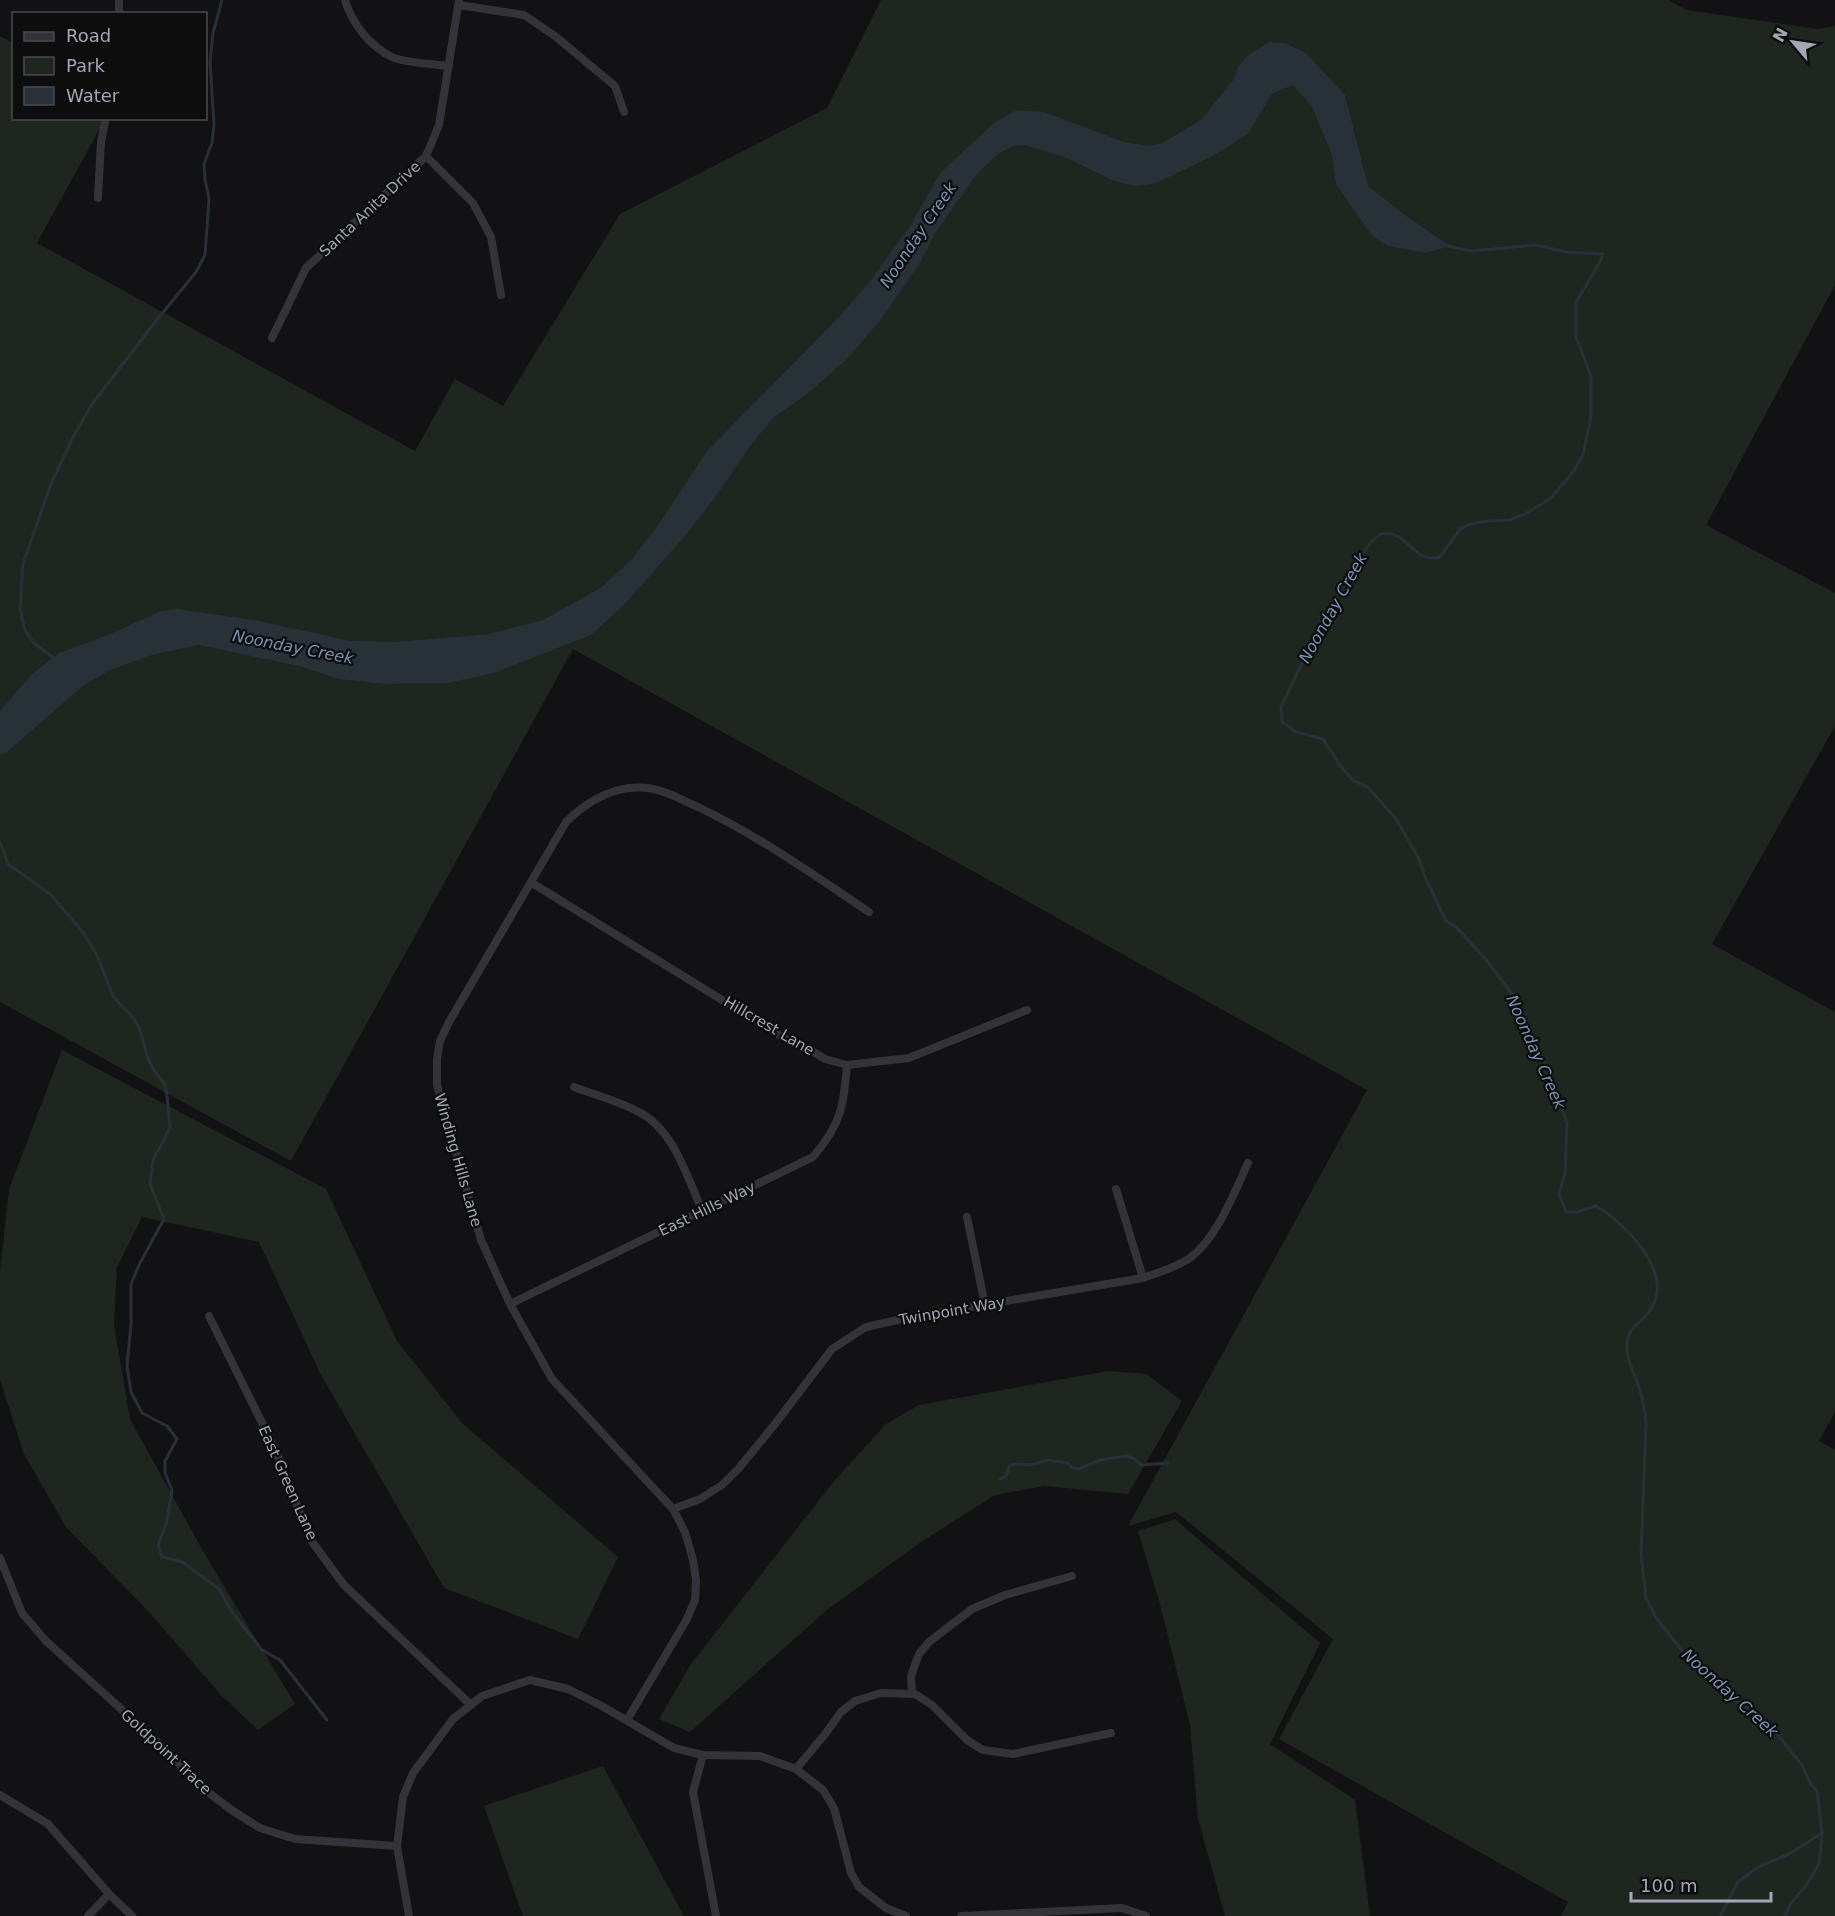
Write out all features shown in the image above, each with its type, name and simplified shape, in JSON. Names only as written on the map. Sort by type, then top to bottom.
[{"type":"street","points":[[345,0],[348,10],[366,39],[394,58],[448,66]]},
{"type":"street","points":[[459,2],[524,15],[555,36],[615,86],[624,111]]},
{"type":"street","name":"Santa Anita Drive","points":[[272,339],[306,268],[426,156],[439,125],[459,2]]},
{"type":"street","points":[[98,198],[101,141],[106,120]]},
{"type":"street","points":[[426,156],[473,203],[491,237],[501,296]]},
{"type":"street","name":"Winding Hills Lane","points":[[627,1720],[687,1619],[695,1600],[696,1580],[693,1560],[685,1532],[673,1509],[552,1379],[510,1304],[481,1240],[437,1085],[436,1059],[440,1041],[566,822],[579,809],[606,794],[628,788],[646,788],[666,792],[720,817],[807,870],[869,912]]},
{"type":"street","name":"Hillcrest Lane","points":[[531,883],[792,1042],[825,1059],[847,1065],[909,1058],[1027,1011]]},
{"type":"street","name":"East Hills Way","points":[[510,1304],[813,1157],[824,1144],[841,1115],[847,1065]]},
{"type":"street","points":[[574,1087],[639,1112],[651,1120],[670,1142],[702,1210]]},
{"type":"street","name":"Twinpoint Way","points":[[673,1509],[700,1499],[722,1485],[775,1424],[832,1349],[849,1337],[867,1327],[889,1322],[1143,1278],[1169,1270],[1201,1248],[1227,1208],[1248,1163]]},
{"type":"street","points":[[1116,1189],[1143,1278]]},
{"type":"street","points":[[967,1217],[985,1305]]},
{"type":"street","name":"East Green Lane","points":[[209,1316],[276,1451],[310,1539],[344,1585],[471,1705]]},
{"type":"street","name":"Goldpoint Trace","points":[[0,1558],[22,1612],[46,1641],[162,1746],[201,1787],[233,1811],[260,1828],[295,1839],[397,1846]]},
{"type":"street","points":[[912,1694],[911,1676],[919,1654],[929,1642],[972,1610],[1005,1594],[1072,1575]]},
{"type":"street","points":[[409,1916],[397,1846],[403,1797],[413,1773],[453,1719],[482,1696],[530,1680],[568,1689],[674,1748],[703,1755],[760,1756],[796,1769],[823,1790],[834,1808],[851,1873],[859,1887],[886,1908],[906,1916]]},
{"type":"street","points":[[796,1769],[841,1712],[855,1701],[881,1694],[912,1694],[932,1705],[967,1740],[983,1750],[1013,1754],[1110,1733]]},
{"type":"street","points":[[703,1755],[693,1792],[716,1916]]},
{"type":"street","points":[[0,1795],[48,1824],[109,1894],[132,1916]]},
{"type":"street","points":[[88,1916],[109,1894]]},
{"type":"street","points":[[961,1916],[1122,1908],[1146,1916]]},
{"type":"green space","points":[[881,0],[1668,0],[1687,10],[1818,29],[1835,26],[1835,285],[1706,525],[1835,593],[1835,726],[1712,944],[1835,1012],[1835,1412],[1819,1441],[1835,1450],[1835,1916],[1561,1916],[1568,1902],[1279,1739],[1333,1639],[1176,1512],[1128,1526],[1367,1090],[573,649],[291,1161],[0,1002],[0,36],[12,42],[12,120],[104,120],[37,243],[415,451],[455,379],[503,406],[620,214],[827,108]]},
{"type":"green space","points":[[62,1050],[326,1189],[397,1341],[462,1423],[618,1557],[578,1639],[444,1588],[320,1373],[259,1242],[142,1217],[117,1267],[114,1325],[130,1419],[203,1551],[295,1704],[258,1730],[221,1695],[149,1612],[66,1527],[24,1454],[0,1380],[0,1272],[9,1189]]},
{"type":"green space","points":[[1108,1371],[1146,1374],[1182,1401],[1128,1494],[1044,1486],[995,1495],[924,1540],[828,1609],[690,1732],[659,1719],[691,1664],[835,1480],[886,1424],[919,1405]]},
{"type":"green space","points":[[1175,1519],[1320,1643],[1270,1744],[1355,1800],[1370,1916],[1225,1916],[1198,1819],[1190,1725],[1160,1604],[1138,1531]]},
{"type":"green space","points":[[603,1766],[684,1916],[523,1916],[484,1806]]},
{"type":"water","points":[[1270,42],[1285,43],[1306,53],[1345,95],[1368,186],[1450,246],[1426,253],[1388,246],[1372,236],[1336,184],[1332,155],[1311,105],[1293,85],[1272,94],[1248,134],[1213,156],[1154,184],[1135,186],[1114,181],[1067,158],[1025,145],[1013,146],[999,153],[976,175],[936,232],[920,263],[882,318],[848,358],[806,395],[774,417],[750,446],[717,495],[685,536],[625,604],[591,635],[494,673],[447,683],[385,684],[339,679],[303,667],[199,645],[155,654],[110,670],[83,686],[7,752],[0,755],[0,711],[31,675],[59,653],[108,635],[161,611],[177,609],[254,620],[351,641],[397,642],[488,634],[543,620],[602,587],[632,559],[661,521],[706,452],[840,316],[871,280],[912,223],[940,173],[994,123],[1017,110],[1044,112],[1124,142],[1150,146],[1162,143],[1201,120],[1234,79],[1238,67],[1248,55]]},
{"type":"waterway","points":[[55,659],[34,643],[25,630],[20,609],[23,563],[51,484],[90,407],[196,272],[205,255],[209,199],[204,164],[212,143],[214,124],[210,62],[213,33],[222,0]]},
{"type":"waterway","name":"Noonday Creek","points":[[1447,246],[1471,251],[1536,245],[1566,252],[1603,254],[1576,302],[1576,337],[1591,376],[1591,416],[1583,455],[1573,472],[1551,498],[1529,512],[1510,520],[1487,521],[1461,528],[1439,558],[1425,557],[1395,535],[1382,534],[1372,541],[1344,583],[1313,641],[1281,707],[1282,722],[1296,732],[1323,739],[1341,767],[1354,781],[1368,787],[1396,819],[1419,859],[1446,921],[1455,926],[1484,957],[1512,994],[1552,1079],[1567,1124],[1565,1174],[1559,1194],[1566,1212],[1577,1212],[1596,1206],[1633,1237],[1652,1266],[1657,1281],[1656,1296],[1650,1310],[1631,1330],[1627,1341],[1629,1360],[1642,1396],[1646,1424],[1641,1553],[1646,1598],[1657,1619],[1691,1662],[1731,1698],[1761,1717],[1802,1765],[1810,1783],[1817,1791],[1822,1833],[1819,1864],[1805,1887],[1791,1903],[1785,1916]]},
{"type":"waterway","points":[[0,841],[8,864],[50,894],[82,931],[96,953],[113,996],[134,1019],[140,1030],[148,1059],[164,1083],[167,1095],[170,1128],[153,1160],[150,1184],[164,1219],[131,1284],[131,1324],[127,1366],[131,1392],[142,1413],[167,1426],[177,1439],[165,1461],[165,1473],[172,1490],[167,1521],[158,1545],[162,1557],[182,1562],[219,1589],[232,1612],[262,1650],[280,1660],[327,1720]]},
{"type":"waterway","points":[[1000,1479],[1007,1474],[1009,1466],[1031,1465],[1047,1460],[1068,1463],[1072,1468],[1078,1469],[1100,1460],[1126,1456],[1133,1458],[1141,1465],[1168,1463]]},
{"type":"waterway","name":"Noonday Creek","points":[[1720,1916],[1738,1882],[1758,1867],[1789,1854],[1822,1833]]}]
